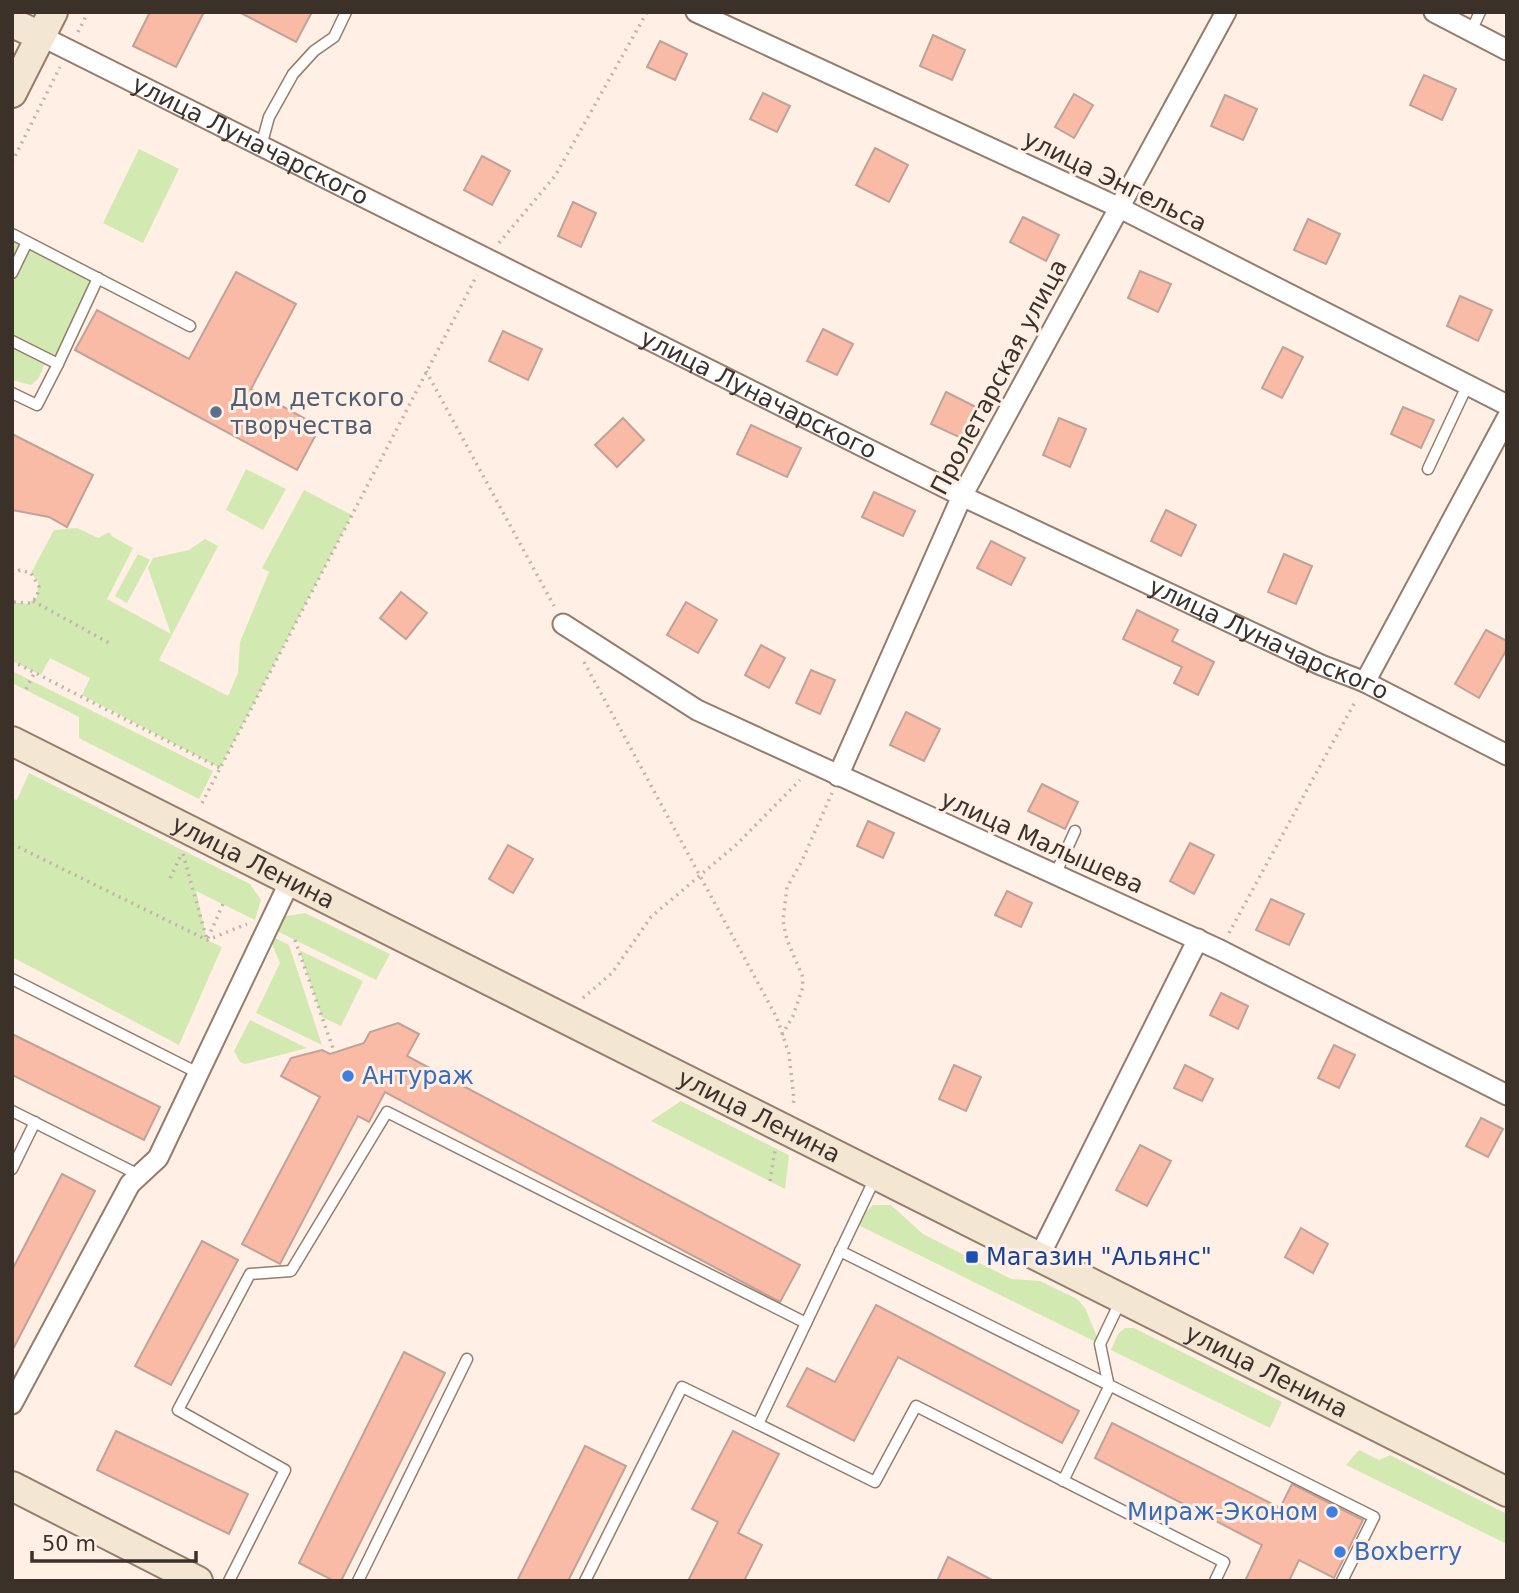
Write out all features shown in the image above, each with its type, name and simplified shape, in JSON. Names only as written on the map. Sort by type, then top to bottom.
[{"type":"street","name":"улица Энгельса","points":[[696,12],[1118,207],[1467,386],[1505,402]]},
{"type":"street","name":"Пролетарская улица","points":[[838,776],[962,496],[1226,12]]},
{"type":"street","points":[[1434,12],[1507,50]]},
{"type":"street","name":"улица Луначарского","points":[[12,23],[47,24],[69,50],[962,496],[1321,665],[1365,682],[1507,755]]},
{"type":"street","points":[[12,93],[47,24]]},
{"type":"street","points":[[1365,682],[1505,402]]},
{"type":"street","name":"улица Малышева","points":[[564,624],[697,710],[1198,939],[1507,1095]]},
{"type":"street","name":"улица Ленина","points":[[12,741],[1507,1492]]},
{"type":"street","points":[[12,1404],[130,1184],[158,1158],[290,881]]},
{"type":"street","points":[[1039,1257],[1198,939]]},
{"type":"street","points":[[12,1486],[198,1581]]},
{"type":"lane","points":[[261,146],[269,117],[293,74],[314,51],[334,37],[346,12]]},
{"type":"lane","points":[[1471,31],[1480,12]]},
{"type":"lane","points":[[12,234],[190,326]]},
{"type":"lane","points":[[12,273],[27,242]]},
{"type":"lane","points":[[12,393],[37,405],[98,278]]},
{"type":"lane","points":[[12,341],[58,364]]},
{"type":"lane","points":[[1428,469],[1467,386]]},
{"type":"lane","points":[[1055,875],[1075,831]]},
{"type":"lane","points":[[12,979],[200,1074]]},
{"type":"lane","points":[[12,1111],[140,1175]]},
{"type":"lane","points":[[229,1581],[285,1470],[178,1410],[250,1274],[291,1271],[387,1112],[806,1323]]},
{"type":"lane","points":[[12,1169],[35,1122]]},
{"type":"lane","points":[[758,1424],[877,1175]]},
{"type":"lane","points":[[840,1251],[1374,1517],[1342,1581]]},
{"type":"lane","points":[[1063,1481],[1109,1387],[1100,1344],[1121,1299]]},
{"type":"lane","points":[[358,1581],[467,1359]]},
{"type":"lane","points":[[585,1581],[682,1387],[875,1482],[916,1406],[1224,1562],[1215,1581]]},
{"type":"path","points":[[12,162],[88,12]]},
{"type":"path","points":[[202,803],[486,258],[555,176],[647,12]]},
{"type":"path","points":[[426,371],[564,624]]},
{"type":"path","points":[[12,573],[26,571],[35,576],[39,592],[33,601],[22,605],[12,602]]},
{"type":"path","points":[[33,601],[109,643]]},
{"type":"path","points":[[583,660],[777,1018],[789,1054],[794,1100],[775,1149],[770,1181]]},
{"type":"path","points":[[12,661],[220,768]]},
{"type":"path","points":[[26,689],[35,672]]},
{"type":"path","points":[[1220,950],[1365,682]]},
{"type":"path","points":[[583,998],[612,973],[650,917],[737,844],[803,776],[811,764]]},
{"type":"path","points":[[782,1035],[793,1016],[803,987],[802,975],[787,940],[783,921],[788,887],[802,863],[838,776]]},
{"type":"path","points":[[12,844],[207,940],[255,920]]},
{"type":"path","points":[[170,878],[183,852],[207,940]]},
{"type":"path","points":[[207,940],[223,904]]},
{"type":"path","points":[[295,940],[336,1057]]},
{"type":"green space","points":[[139,149],[179,169],[143,243],[103,223]]},
{"type":"green space","points":[[12,234],[98,278],[58,364],[47,359],[38,379],[31,385],[12,380]]},
{"type":"green space","points":[[246,469],[286,489],[263,530],[226,510]]},
{"type":"green space","points":[[304,490],[352,515],[220,768],[82,695],[90,678],[50,658],[41,675],[12,661],[12,602],[27,604],[37,597],[38,581],[31,573],[54,530],[77,528],[98,538],[109,532],[133,548],[107,599],[171,634],[148,568],[153,558],[189,550],[205,539],[218,546],[159,660],[228,696],[238,673],[240,642],[269,572],[262,568]]},
{"type":"green space","points":[[138,554],[150,560],[127,603],[115,596]]},
{"type":"green space","points":[[12,671],[213,771],[199,799],[79,738],[79,717],[12,683]]},
{"type":"green space","points":[[29,773],[250,884],[261,900],[255,920],[196,891],[207,940],[222,947],[179,1045],[12,957],[12,799],[17,800]]},
{"type":"green space","points":[[305,913],[390,954],[376,980],[269,927],[281,917]]},
{"type":"green space","points":[[273,937],[289,945],[322,1045],[256,1013],[280,963],[272,944]]},
{"type":"green space","points":[[299,950],[363,981],[341,1026],[322,1017]]},
{"type":"green space","points":[[250,1020],[307,1048],[245,1064],[240,1062],[234,1051]]},
{"type":"green space","points":[[681,1101],[789,1155],[785,1189],[651,1121]]},
{"type":"green space","points":[[873,1205],[891,1205],[923,1234],[1011,1279],[1040,1281],[1077,1299],[1085,1308],[1100,1344],[854,1223]]},
{"type":"green space","points":[[1125,1328],[1134,1328],[1282,1402],[1270,1428],[1111,1350],[1118,1334]]},
{"type":"green space","points":[[1359,1450],[1379,1460],[1390,1455],[1507,1514],[1507,1544],[1346,1465]]},
{"type":"building","points":[[150,12],[204,12],[176,67],[133,46]]},
{"type":"building","points":[[239,12],[312,12],[296,42]]},
{"type":"building","points":[[933,35],[965,50],[952,80],[920,66]]},
{"type":"building","points":[[660,41],[687,54],[675,80],[647,67]]},
{"type":"building","points":[[1424,75],[1456,89],[1442,120],[1410,105]]},
{"type":"building","points":[[763,93],[790,106],[777,132],[750,119]]},
{"type":"building","points":[[1074,94],[1093,105],[1074,138],[1055,127]]},
{"type":"building","points":[[1225,95],[1257,109],[1243,140],[1211,126]]},
{"type":"building","points":[[875,148],[908,165],[889,202],[856,185]]},
{"type":"building","points":[[482,156],[510,171],[492,205],[464,190]]},
{"type":"building","points":[[573,202],[596,213],[581,247],[558,236]]},
{"type":"building","points":[[1023,217],[1059,235],[1046,261],[1010,242]]},
{"type":"building","points":[[1308,219],[1340,234],[1326,264],[1294,250]]},
{"type":"building","points":[[1140,271],[1171,284],[1158,312],[1128,298]]},
{"type":"building","points":[[236,272],[296,304],[251,389],[320,427],[297,470],[75,350],[97,310],[189,359]]},
{"type":"building","points":[[1460,296],[1492,310],[1478,341],[1447,326]]},
{"type":"building","points":[[823,329],[853,344],[837,375],[807,361]]},
{"type":"building","points":[[503,331],[542,349],[528,380],[489,361]]},
{"type":"building","points":[[1283,347],[1303,357],[1282,398],[1262,388]]},
{"type":"building","points":[[946,392],[976,407],[961,438],[931,424]]},
{"type":"building","points":[[1403,407],[1434,420],[1421,448],[1391,434]]},
{"type":"building","points":[[623,418],[644,440],[617,467],[595,445]]},
{"type":"building","points":[[1059,418],[1086,429],[1070,467],[1043,455]]},
{"type":"building","points":[[751,425],[801,448],[787,477],[737,454]]},
{"type":"building","points":[[12,434],[93,475],[67,527],[49,517],[12,510]]},
{"type":"building","points":[[874,492],[915,511],[903,536],[862,517]]},
{"type":"building","points":[[1166,510],[1196,525],[1181,556],[1151,541]]},
{"type":"building","points":[[991,541],[1025,558],[1011,585],[977,568]]},
{"type":"building","points":[[1284,554],[1312,566],[1296,604],[1268,592]]},
{"type":"building","points":[[401,592],[427,613],[406,639],[380,618]]},
{"type":"building","points":[[686,602],[717,620],[698,653],[667,635]]},
{"type":"building","points":[[1137,610],[1178,630],[1172,641],[1214,662],[1198,695],[1174,683],[1182,667],[1123,639]]},
{"type":"building","points":[[1486,630],[1507,641],[1507,649],[1479,698],[1455,684]]},
{"type":"building","points":[[761,645],[785,658],[769,688],[745,675]]},
{"type":"building","points":[[811,670],[835,680],[820,714],[796,703]]},
{"type":"building","points":[[906,712],[940,729],[924,761],[890,745]]},
{"type":"building","points":[[1042,784],[1078,802],[1065,829],[1028,811]]},
{"type":"building","points":[[868,821],[894,833],[883,858],[857,846]]},
{"type":"building","points":[[1190,843],[1214,855],[1194,894],[1170,881]]},
{"type":"building","points":[[508,845],[533,859],[513,893],[489,879]]},
{"type":"building","points":[[1007,891],[1032,903],[1021,927],[995,915]]},
{"type":"building","points":[[1271,899],[1304,914],[1289,945],[1256,930]]},
{"type":"building","points":[[1221,993],[1248,1006],[1238,1029],[1210,1015]]},
{"type":"building","points":[[398,1023],[419,1034],[407,1056],[800,1265],[780,1302],[385,1092],[369,1122],[358,1116],[280,1264],[242,1244],[320,1097],[281,1076],[291,1058],[322,1050],[330,1054],[364,1043],[370,1032]]},
{"type":"building","points":[[12,1034],[160,1107],[144,1140],[12,1075]]},
{"type":"building","points":[[1334,1045],[1355,1055],[1339,1088],[1318,1078]]},
{"type":"building","points":[[954,1065],[981,1077],[966,1111],[939,1099]]},
{"type":"building","points":[[1185,1065],[1213,1079],[1202,1101],[1174,1088]]},
{"type":"building","points":[[1481,1118],[1503,1129],[1488,1157],[1466,1146]]},
{"type":"building","points":[[1140,1145],[1171,1161],[1147,1206],[1116,1190]]},
{"type":"building","points":[[62,1174],[95,1191],[12,1351],[12,1270]]},
{"type":"building","points":[[1301,1228],[1328,1244],[1313,1273],[1285,1257]]},
{"type":"building","points":[[202,1241],[238,1260],[171,1385],[135,1366]]},
{"type":"building","points":[[876,1305],[1079,1411],[1062,1443],[898,1357],[854,1441],[787,1406],[807,1368],[835,1382]]},
{"type":"building","points":[[404,1352],[445,1373],[341,1581],[334,1581],[299,1563]]},
{"type":"building","points":[[1112,1423],[1280,1508],[1292,1484],[1363,1520],[1334,1578],[1299,1560],[1289,1581],[1245,1581],[1262,1545],[1095,1458]]},
{"type":"building","points":[[116,1431],[248,1494],[229,1534],[97,1470]]},
{"type":"building","points":[[733,1431],[779,1454],[738,1533],[762,1545],[744,1581],[688,1581],[718,1522],[692,1509]]},
{"type":"building","points":[[585,1446],[626,1466],[568,1581],[517,1581]]},
{"type":"building","points":[[948,1557],[994,1581],[937,1581]]},
{"type":"place","name":"Дом детского творчества","points":[[216,412]]},
{"type":"place","name":"Антураж","points":[[348,1076]]},
{"type":"place","name":"Магазин \"Альянс\"","points":[[972,1257]]},
{"type":"place","name":"Мираж-Эконом","points":[[1332,1512]]},
{"type":"place","name":"Boxberry","points":[[1340,1552]]}]
